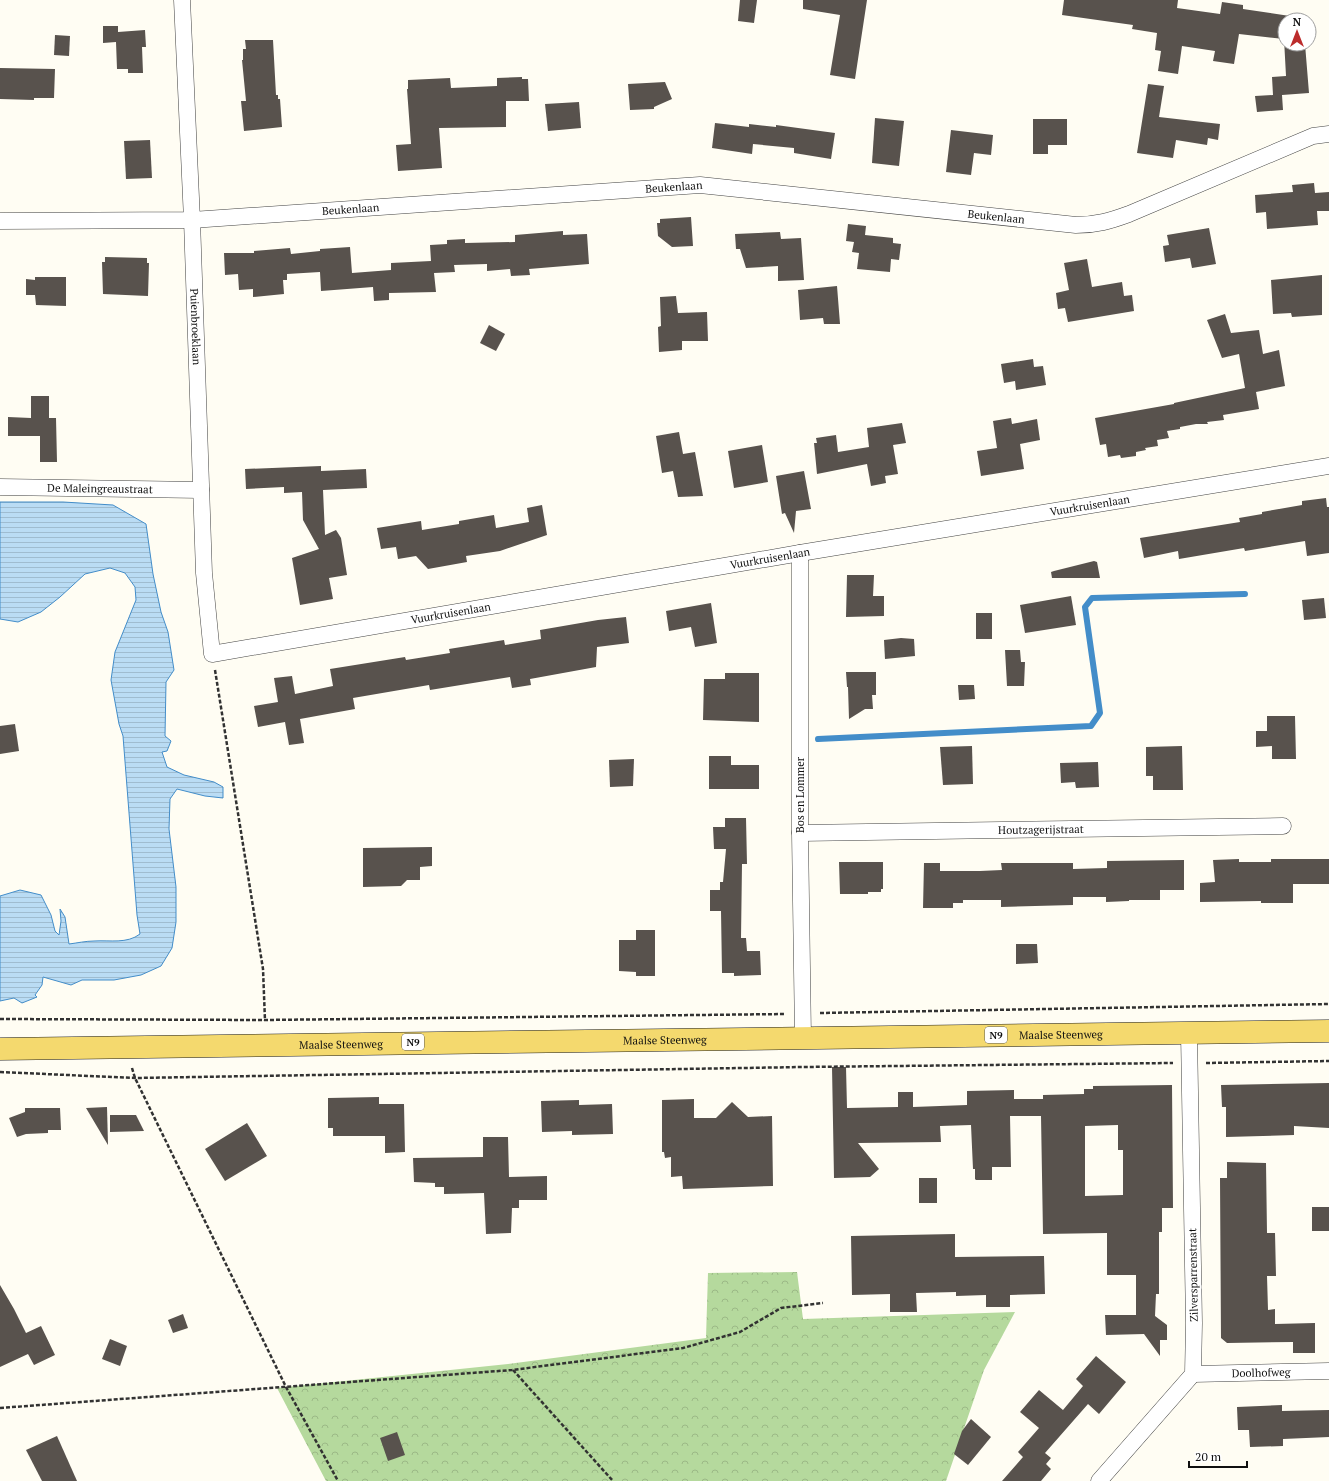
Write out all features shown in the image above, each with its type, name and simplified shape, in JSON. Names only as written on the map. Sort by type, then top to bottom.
[{"type":"main road","name":"Maalse Steenweg","points":[[0,1048],[803,1037],[1189,1034],[1329,1031]]},
{"type":"street","name":"Puienbroeklaan","points":[[182,0],[192,220],[204,573],[212,654]]},
{"type":"street","name":"Beukenlaan","points":[[0,221],[192,220],[700,184],[1076,225],[1094,225],[1129,214],[1313,136],[1329,134]]},
{"type":"street","name":"Vuurkruisenlaan","points":[[212,654],[800,553],[1329,466]]},
{"type":"street","name":"De Maleingreaustraat","points":[[0,487],[201,490]]},
{"type":"street","name":"Bos en Lommer","points":[[800,553],[800,833],[803,1037]]},
{"type":"street","name":"Houtzagerijstraat","points":[[800,833],[1283,826]]},
{"type":"street","name":"Zilversparrenstraat","points":[[1189,1034],[1194,1323],[1193,1374]]},
{"type":"street","name":"Doolhofweg","points":[[1193,1374],[1329,1371]]},
{"type":"street","points":[[1098,1481],[1193,1374]]},
{"type":"path","points":[[212,654],[263,969],[266,1045]]},
{"type":"path","points":[[0,1019],[265,1020],[803,1014],[1329,1004]]},
{"type":"path","points":[[126,1046],[135,1078],[286,1387],[338,1481]]},
{"type":"path","points":[[0,1072],[135,1078],[803,1067],[1329,1061]]},
{"type":"path","points":[[0,1408],[512,1370],[623,1356],[683,1348],[740,1332],[781,1308],[822,1303]]},
{"type":"path","points":[[512,1370],[613,1481]]},
{"type":"green space","points":[[797,1272],[803,1319],[1015,1312],[984,1370],[946,1481],[326,1481],[277,1388],[508,1364],[706,1338],[708,1273]]},
{"type":"water","points":[[0,502],[63,502],[113,505],[146,524],[153,574],[161,612],[168,632],[174,670],[166,682],[165,736],[171,741],[167,751],[162,752],[167,767],[184,775],[214,782],[223,787],[223,798],[205,796],[177,789],[170,799],[169,829],[176,887],[176,922],[172,948],[161,966],[141,975],[114,980],[82,980],[71,985],[43,977],[42,985],[35,995],[37,997],[22,1003],[14,998],[0,1001],[0,896],[20,890],[41,895],[51,915],[55,931],[59,935],[61,921],[60,909],[65,917],[69,944],[91,941],[118,941],[130,939],[140,934],[137,915],[123,736],[119,724],[111,680],[115,652],[136,600],[135,587],[125,573],[110,568],[85,574],[41,612],[18,622],[0,619]]},
{"type":"building","points":[[740,0],[757,0],[754,23],[738,21]]},
{"type":"building","points":[[803,0],[867,0],[855,79],[830,75],[840,15],[803,9]]},
{"type":"building","points":[[1064,0],[1178,0],[1177,8],[1220,14],[1222,2],[1243,5],[1243,9],[1277,14],[1277,38],[1239,34],[1234,64],[1213,61],[1215,51],[1182,46],[1178,74],[1158,71],[1161,51],[1155,50],[1157,33],[1132,29],[1133,25],[1062,15]]},
{"type":"building","points":[[103,26],[118,26],[118,32],[145,30],[146,47],[142,47],[143,73],[128,73],[128,69],[117,69],[116,42],[103,43]]},
{"type":"building","points":[[55,35],[70,36],[69,56],[54,55]]},
{"type":"building","points":[[245,40],[273,40],[276,95],[278,95],[278,99],[280,99],[282,127],[244,131],[241,101],[246,101],[242,60],[243,49],[246,49]]},
{"type":"building","points":[[1285,52],[1306,52],[1309,93],[1282,95],[1283,110],[1257,112],[1255,96],[1273,95],[1272,77],[1286,76]]},
{"type":"building","points":[[0,68],[55,69],[54,98],[34,98],[34,100],[0,99]]},
{"type":"building","points":[[522,77],[522,79],[528,79],[529,101],[506,101],[506,127],[439,128],[442,168],[398,171],[396,145],[411,144],[407,89],[408,80],[450,78],[451,88],[497,86],[497,78]]},
{"type":"building","points":[[665,82],[672,99],[654,107],[654,109],[630,110],[628,84]]},
{"type":"building","points":[[1148,84],[1164,86],[1159,117],[1220,124],[1218,140],[1208,138],[1207,145],[1176,140],[1173,158],[1137,153]]},
{"type":"building","points":[[579,102],[581,128],[548,131],[545,104]]},
{"type":"building","points":[[875,118],[904,121],[899,166],[872,163]]},
{"type":"building","points":[[1033,119],[1067,119],[1067,145],[1048,145],[1048,154],[1033,154]]},
{"type":"building","points":[[715,123],[749,127],[749,124],[776,127],[776,125],[835,133],[831,159],[794,153],[794,148],[753,144],[752,154],[712,148]]},
{"type":"building","points":[[951,130],[993,135],[991,155],[974,153],[971,175],[946,172]]},
{"type":"building","points":[[150,140],[152,178],[126,179],[124,141]]},
{"type":"building","points":[[1314,183],[1315,193],[1329,192],[1329,211],[1317,211],[1318,225],[1267,229],[1266,212],[1256,213],[1255,195],[1293,192],[1292,185]]},
{"type":"building","points":[[691,217],[693,246],[672,247],[658,236],[657,223],[660,223],[660,219]]},
{"type":"building","points":[[848,224],[866,226],[865,235],[893,238],[893,243],[901,244],[899,260],[891,259],[890,272],[857,269],[859,253],[852,252],[854,242],[846,241]]},
{"type":"building","points":[[1209,228],[1216,264],[1192,268],[1190,258],[1165,262],[1163,246],[1169,245],[1167,235]]},
{"type":"building","points":[[563,231],[563,235],[587,234],[589,264],[529,269],[530,275],[511,276],[510,269],[487,271],[487,264],[454,265],[455,272],[434,273],[436,292],[389,293],[389,300],[374,301],[373,287],[321,291],[320,272],[287,274],[287,280],[283,280],[284,294],[253,297],[253,289],[239,290],[238,274],[225,275],[224,253],[254,253],[254,251],[290,248],[291,254],[320,251],[320,249],[350,247],[352,273],[391,270],[391,263],[431,261],[430,245],[447,244],[447,240],[465,239],[465,243],[515,242],[515,235]]},
{"type":"building","points":[[780,232],[781,239],[801,238],[804,280],[778,281],[778,266],[746,268],[740,249],[736,249],[735,234]]},
{"type":"building","points":[[105,257],[147,258],[147,263],[149,263],[148,296],[103,294],[102,262],[105,262]]},
{"type":"building","points":[[1087,259],[1092,287],[1122,282],[1124,296],[1132,295],[1134,311],[1068,322],[1065,308],[1058,309],[1056,293],[1069,290],[1064,263]]},
{"type":"building","points":[[1322,275],[1322,315],[1292,317],[1291,313],[1273,314],[1271,280]]},
{"type":"building","points":[[35,277],[66,277],[66,306],[36,305],[35,295],[26,295],[26,279],[35,280]]},
{"type":"building","points":[[837,286],[840,324],[824,324],[823,318],[800,320],[798,290]]},
{"type":"building","points":[[676,296],[678,313],[707,312],[708,341],[682,341],[682,350],[659,352],[658,327],[661,326],[660,297]]},
{"type":"building","points":[[1225,314],[1231,333],[1259,330],[1263,354],[1279,350],[1285,386],[1256,392],[1259,409],[1223,415],[1224,420],[1207,422],[1208,424],[1196,424],[1167,431],[1169,438],[1157,440],[1158,446],[1145,448],[1146,450],[1136,452],[1136,456],[1121,458],[1120,455],[1108,457],[1106,444],[1100,445],[1095,418],[1174,404],[1245,388],[1239,354],[1222,358],[1207,320]]},
{"type":"building","points":[[489,325],[505,334],[496,351],[480,343]]},
{"type":"building","points":[[1033,359],[1034,367],[1043,366],[1046,385],[1016,390],[1015,381],[1004,383],[1001,364]]},
{"type":"building","points":[[31,396],[49,396],[49,418],[56,418],[57,462],[40,462],[40,436],[8,436],[8,417],[31,418]]},
{"type":"building","points":[[1011,418],[1012,424],[1037,419],[1040,440],[1020,444],[1024,469],[981,476],[977,451],[997,448],[993,421]]},
{"type":"building","points":[[902,423],[906,443],[893,445],[898,474],[885,476],[886,483],[871,486],[867,464],[817,474],[814,443],[817,443],[816,438],[836,435],[838,452],[869,447],[867,428]]},
{"type":"building","points":[[679,432],[683,454],[695,452],[703,496],[678,497],[673,471],[662,473],[656,436]]},
{"type":"building","points":[[762,445],[768,482],[734,488],[728,451]]},
{"type":"building","points":[[321,466],[321,471],[366,469],[367,488],[323,490],[325,535],[336,530],[341,538],[347,575],[329,578],[333,599],[300,605],[292,558],[319,549],[303,520],[302,492],[284,493],[284,487],[246,489],[245,469]]},
{"type":"building","points":[[804,471],[811,509],[796,511],[794,533],[785,513],[782,514],[776,476]]},
{"type":"building","points":[[1326,498],[1327,507],[1329,507],[1329,553],[1307,556],[1305,541],[1245,551],[1244,548],[1179,559],[1178,551],[1144,558],[1140,538],[1240,522],[1239,518],[1262,514],[1262,512],[1302,505],[1302,501]]},
{"type":"building","points":[[542,505],[547,535],[500,551],[466,556],[467,562],[428,569],[416,556],[398,559],[396,547],[381,549],[377,528],[421,521],[422,530],[459,524],[459,521],[494,515],[496,528],[529,522],[527,508]]},
{"type":"building","points":[[1094,561],[1097,562],[1100,578],[1052,578],[1051,572]]},
{"type":"building","points":[[847,575],[874,575],[873,596],[884,596],[884,616],[846,617]]},
{"type":"building","points":[[1071,596],[1076,625],[1025,633],[1020,605]]},
{"type":"building","points":[[1324,598],[1326,618],[1304,620],[1302,600]]},
{"type":"building","points":[[711,603],[717,643],[695,647],[691,627],[669,631],[666,611]]},
{"type":"building","points":[[976,613],[992,613],[992,639],[976,639]]},
{"type":"building","points":[[626,617],[629,643],[597,647],[596,667],[530,679],[531,685],[512,688],[510,677],[430,690],[429,685],[353,698],[355,709],[300,719],[304,743],[289,745],[285,722],[258,727],[254,706],[278,702],[274,678],[292,676],[295,694],[333,686],[330,669],[405,657],[406,660],[450,653],[449,649],[504,640],[505,645],[541,639],[540,630],[598,620]]},
{"type":"building","points":[[901,638],[914,639],[915,656],[885,659],[884,640]]},
{"type":"building","points":[[1005,650],[1020,650],[1021,662],[1025,662],[1024,686],[1007,686]]},
{"type":"building","points":[[846,672],[876,672],[876,695],[872,695],[873,709],[865,709],[849,719],[848,687]]},
{"type":"building","points":[[725,673],[759,673],[759,722],[703,720],[704,679],[725,679]]},
{"type":"building","points":[[958,685],[974,685],[975,699],[959,700]]},
{"type":"building","points":[[1267,716],[1295,716],[1296,759],[1272,759],[1272,746],[1256,747],[1256,731],[1267,731]]},
{"type":"building","points":[[15,724],[19,751],[0,754],[0,726]]},
{"type":"building","points":[[972,746],[973,784],[943,785],[940,747]]},
{"type":"building","points":[[1182,746],[1183,790],[1153,790],[1153,776],[1146,776],[1146,747]]},
{"type":"building","points":[[709,756],[731,756],[731,765],[759,765],[759,789],[709,789]]},
{"type":"building","points":[[634,759],[633,786],[610,787],[609,760]]},
{"type":"building","points":[[1098,762],[1099,787],[1076,788],[1075,782],[1061,783],[1060,763]]},
{"type":"building","points":[[725,818],[746,818],[747,864],[742,864],[741,938],[746,938],[747,951],[760,951],[761,975],[734,976],[734,973],[722,973],[721,911],[710,911],[710,890],[720,890],[720,882],[723,882],[726,849],[714,849],[713,827],[725,827]]},
{"type":"building","points":[[432,847],[432,866],[420,867],[420,880],[407,880],[401,886],[363,887],[363,848]]},
{"type":"building","points":[[1239,859],[1239,862],[1271,862],[1271,859],[1329,859],[1329,884],[1293,884],[1293,903],[1261,903],[1261,901],[1200,902],[1200,883],[1215,882],[1213,860]]},
{"type":"building","points":[[1184,860],[1184,890],[1160,890],[1160,900],[1106,902],[1106,897],[1073,897],[1073,905],[1001,907],[1001,900],[963,900],[963,903],[953,903],[953,908],[923,908],[924,863],[940,863],[940,871],[980,871],[1002,870],[1001,863],[1073,863],[1073,869],[1107,868],[1107,861]]},
{"type":"building","points":[[839,862],[883,862],[883,889],[881,889],[881,892],[868,892],[868,894],[840,894]]},
{"type":"building","points":[[636,930],[655,930],[655,976],[636,976],[636,972],[619,971],[619,940],[636,940]]},
{"type":"building","points":[[1016,944],[1037,944],[1038,963],[1016,964]]},
{"type":"building","points":[[832,1067],[846,1067],[847,1108],[898,1107],[898,1092],[913,1092],[913,1107],[967,1105],[967,1091],[1014,1090],[1014,1099],[1043,1099],[1043,1095],[1084,1094],[1084,1089],[1093,1089],[1093,1086],[1172,1085],[1173,1208],[1162,1208],[1162,1232],[1159,1232],[1159,1294],[1156,1294],[1155,1316],[1167,1325],[1167,1340],[1160,1340],[1160,1356],[1144,1334],[1106,1335],[1105,1315],[1136,1315],[1136,1275],[1107,1275],[1107,1233],[1043,1234],[1041,1116],[1010,1116],[1011,1167],[992,1167],[992,1180],[975,1179],[975,1169],[973,1169],[971,1125],[940,1126],[941,1142],[858,1143],[879,1169],[870,1177],[834,1178]],"holes":[[[1118,1125],[1118,1150],[1123,1150],[1123,1195],[1085,1196],[1085,1126]]]},
{"type":"building","points":[[1329,1083],[1329,1128],[1294,1126],[1294,1135],[1226,1137],[1226,1107],[1222,1107],[1221,1085]]},
{"type":"building","points":[[379,1097],[379,1104],[404,1104],[405,1152],[385,1153],[385,1136],[333,1136],[333,1128],[328,1128],[328,1098]]},
{"type":"building","points":[[694,1099],[694,1118],[716,1118],[732,1102],[748,1117],[772,1116],[773,1186],[683,1189],[682,1176],[671,1177],[671,1157],[665,1158],[664,1152],[662,1152],[662,1100]]},
{"type":"building","points":[[579,1100],[579,1105],[612,1104],[613,1134],[572,1135],[572,1131],[542,1132],[541,1101]]},
{"type":"building","points":[[107,1107],[108,1145],[86,1108]]},
{"type":"building","points":[[25,1108],[60,1108],[61,1130],[48,1130],[48,1133],[26,1134],[17,1137],[9,1118],[25,1112]]},
{"type":"building","points":[[110,1115],[136,1115],[144,1131],[110,1132]]},
{"type":"building","points":[[247,1123],[267,1156],[225,1181],[205,1149]]},
{"type":"building","points":[[483,1137],[508,1137],[509,1177],[547,1176],[547,1200],[519,1200],[519,1208],[512,1208],[511,1233],[486,1234],[484,1193],[444,1194],[444,1187],[435,1187],[435,1183],[414,1182],[413,1158],[483,1157]]},
{"type":"building","points":[[1227,1162],[1266,1163],[1267,1233],[1275,1233],[1276,1276],[1267,1276],[1268,1310],[1275,1309],[1275,1324],[1315,1323],[1315,1353],[1293,1353],[1293,1342],[1227,1343],[1221,1338],[1220,1178],[1227,1178]]},
{"type":"building","points":[[919,1178],[937,1178],[937,1203],[919,1203]]},
{"type":"building","points":[[1312,1207],[1329,1207],[1329,1231],[1312,1231]]},
{"type":"building","points":[[955,1234],[955,1257],[1044,1256],[1045,1294],[1010,1295],[1010,1307],[986,1307],[986,1295],[956,1296],[956,1292],[916,1293],[917,1312],[890,1312],[890,1294],[852,1295],[851,1236]]},
{"type":"building","points":[[0,1285],[26,1333],[41,1326],[55,1355],[34,1365],[28,1354],[0,1367]]},
{"type":"building","points":[[183,1314],[188,1328],[173,1333],[168,1320]]},
{"type":"building","points":[[110,1339],[127,1346],[120,1366],[102,1359]]},
{"type":"building","points":[[1096,1356],[1126,1382],[1099,1414],[1088,1404],[1045,1453],[1051,1458],[1046,1464],[1051,1469],[1041,1481],[1002,1481],[1023,1457],[1018,1452],[1039,1428],[1020,1412],[1039,1390],[1063,1410],[1083,1386],[1076,1379]]},
{"type":"building","points":[[1282,1405],[1282,1411],[1329,1410],[1329,1437],[1283,1439],[1283,1446],[1250,1447],[1249,1430],[1238,1430],[1237,1407]]},
{"type":"building","points":[[971,1419],[991,1437],[968,1465],[954,1454],[962,1431]]},
{"type":"building","points":[[397,1432],[405,1455],[388,1461],[380,1438]]},
{"type":"building","points":[[57,1436],[77,1481],[42,1481],[26,1450]]},
{"type":"waterway","points":[[818,739],[1091,726],[1100,713],[1085,607],[1092,598],[1245,594]]}]
